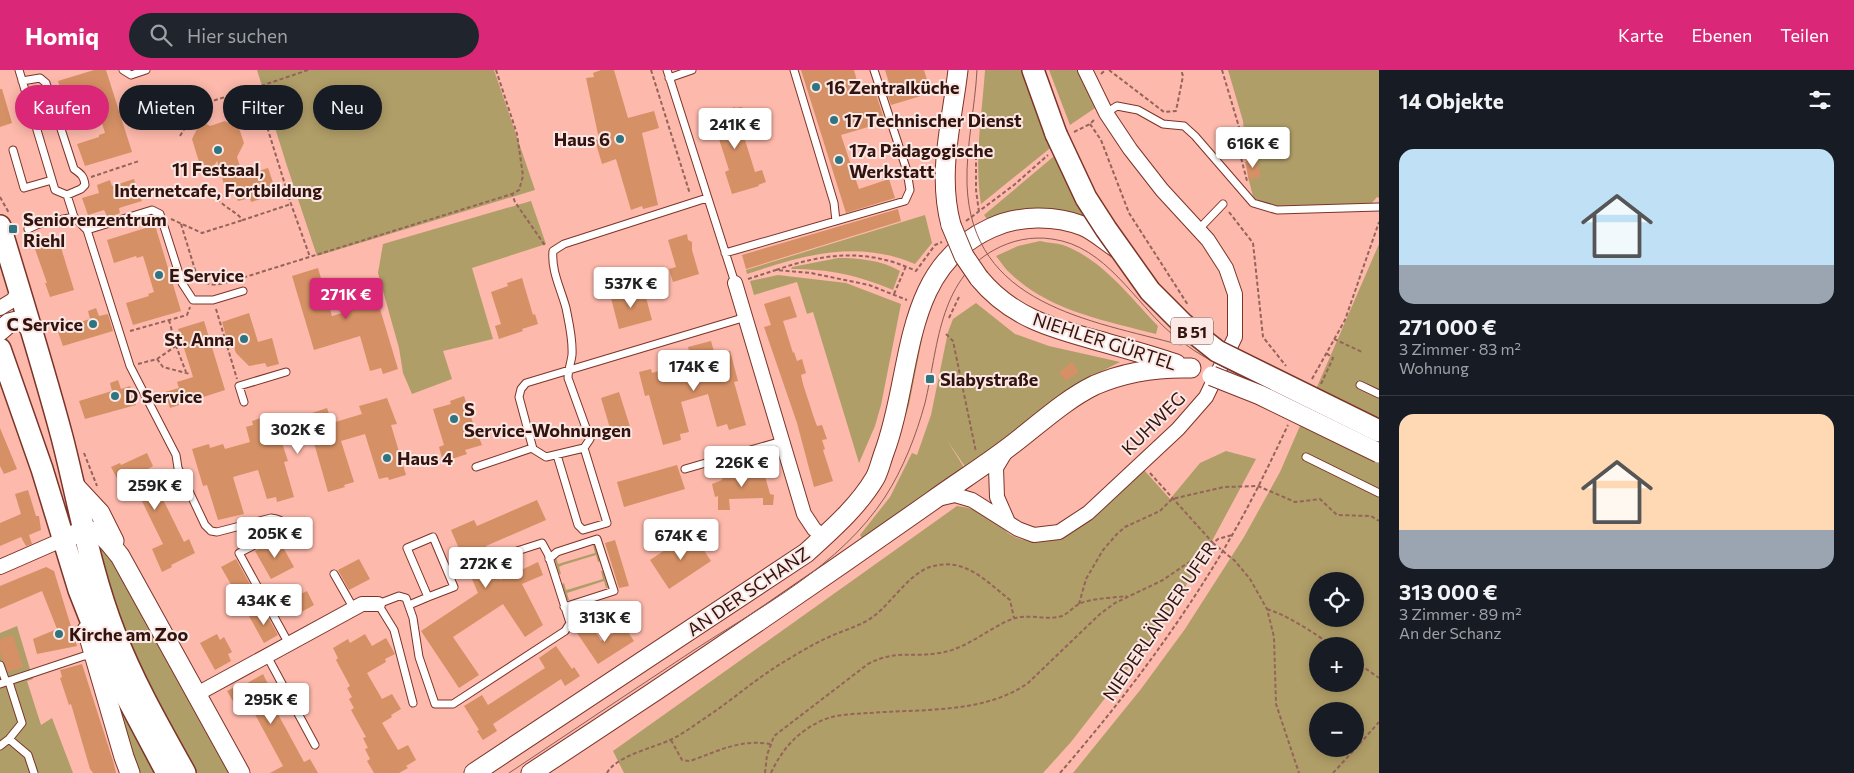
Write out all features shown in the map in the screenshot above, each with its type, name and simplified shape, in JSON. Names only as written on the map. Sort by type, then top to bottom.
[{"type":"main road","name":"NIEHLER GÜRTEL","points":[[958,70],[944,171],[946,202],[957,224],[964,256],[979,278],[1007,304],[1038,322],[1057,330],[1167,364]]},
{"type":"main road","points":[[1033,70],[1100,209],[1149,278],[1185,311]]},
{"type":"main road","points":[[1039,70],[1062,133],[1059,157]]},
{"type":"main road","name":"B 51","points":[[1059,157],[1150,291],[1183,324],[1217,351],[1379,431]]},
{"type":"main road","name":"AN DER SCHANZ","points":[[474,773],[806,553],[853,507],[875,478],[890,439],[920,304],[933,278],[955,251],[977,234],[998,224],[1023,218],[1061,220],[1084,227],[1122,251]]},
{"type":"main road","points":[[5,220],[19,291],[62,437],[83,530],[104,605],[125,660],[184,773]]},
{"type":"main road","name":"B 51","points":[[1185,311],[1219,347],[1379,426]]},
{"type":"main road","points":[[0,331],[9,322],[21,320],[31,329]]},
{"type":"main road","points":[[0,350],[42,469],[80,590],[130,773]]},
{"type":"main road","name":"AN DER SCHANZ","points":[[531,773],[634,706],[933,500],[1008,448],[1060,407],[1093,386],[1118,376],[1167,364],[1191,368],[1260,395],[1379,453]]},
{"type":"main road","points":[[73,484],[100,513],[120,556],[240,773]]},
{"type":"main road","points":[[64,540],[83,530],[96,531],[105,538],[120,556]]},
{"type":"main road","points":[[99,656],[168,773]]},
{"type":"street","name":"KUHWEG","points":[[933,500],[955,495],[972,500],[1018,529],[1034,535],[1059,532],[1088,513],[1178,429],[1206,398],[1235,337],[1235,294],[1226,268],[1199,229],[1142,165],[1106,113],[1085,70]]},
{"type":"street","points":[[735,283],[804,514],[814,529],[823,537]]},
{"type":"street","points":[[0,308],[12,300],[19,291]]},
{"type":"street","points":[[1008,448],[996,468],[997,497],[1009,523]]},
{"type":"street","points":[[0,567],[64,540]]},
{"type":"street","points":[[197,694],[362,604],[378,604]]},
{"type":"lane","points":[[19,70],[22,81],[55,190],[67,195],[81,189],[85,185],[84,179],[82,174],[74,169],[46,83],[40,78],[22,81]]},
{"type":"lane","points":[[123,70],[131,75],[146,70]]},
{"type":"lane","points":[[667,70],[735,283]]},
{"type":"lane","points":[[669,78],[692,70]]},
{"type":"lane","points":[[794,70],[834,203],[836,221]]},
{"type":"lane","points":[[725,253],[905,201],[910,190],[907,171],[874,70]]},
{"type":"lane","points":[[1106,113],[1117,106],[1138,110],[1163,124],[1184,126],[1195,136],[1253,203],[1277,210],[1379,207]]},
{"type":"lane","points":[[13,150],[24,188],[52,180]]},
{"type":"lane","points":[[67,195],[74,217],[87,230],[130,366],[176,455],[178,468],[205,525],[211,532],[218,532],[276,518],[290,527],[296,538]]},
{"type":"lane","points":[[707,198],[564,244],[554,251],[552,264],[566,308],[571,337],[572,356],[568,371],[568,378],[590,439],[584,448],[546,457],[532,448],[518,397],[526,383],[568,371],[746,317]]},
{"type":"lane","points":[[1199,229],[1223,204]]},
{"type":"lane","points":[[87,230],[152,210],[160,214],[182,283],[192,300],[213,300],[243,291]]},
{"type":"lane","points":[[28,229],[39,224],[74,217]]},
{"type":"lane","points":[[244,402],[239,386],[286,372]]},
{"type":"lane","points":[[1360,385],[1379,394]]},
{"type":"lane","points":[[685,469],[782,440]]},
{"type":"lane","points":[[476,467],[532,448]]},
{"type":"lane","points":[[557,455],[578,525],[584,530],[607,522],[584,448]]},
{"type":"lane","points":[[1306,457],[1379,493]]},
{"type":"lane","points":[[278,535],[272,536],[239,553],[289,644]]},
{"type":"lane","points":[[409,605],[454,587],[433,537],[407,548],[428,597]]},
{"type":"lane","points":[[549,559],[558,552],[597,539],[614,591],[564,607]]},
{"type":"lane","points":[[414,703],[394,630],[378,604],[399,596],[406,598],[420,657],[435,704],[453,704],[565,631],[570,623],[549,559],[542,544],[517,551]]},
{"type":"lane","points":[[334,574],[354,609]]},
{"type":"lane","points":[[5,683],[84,656],[99,656]]},
{"type":"lane","points":[[267,656],[316,745]]},
{"type":"lane","points":[[0,665],[5,683],[22,724],[9,740],[0,746]]},
{"type":"lane","points":[[9,740],[28,755],[34,773]]},
{"type":"path","points":[[263,85],[308,70]]},
{"type":"path","points":[[181,224],[199,279],[211,285],[218,285],[512,194],[519,190],[523,176],[517,134],[496,70]]},
{"type":"path","points":[[651,70],[692,203]]},
{"type":"path","points":[[1100,76],[1105,70]]},
{"type":"path","points":[[1110,70],[1164,112],[1176,111],[1183,76],[1182,70]]},
{"type":"path","points":[[1222,70],[1239,126],[1238,146],[1253,203]]},
{"type":"path","points":[[180,136],[199,105],[223,98]]},
{"type":"path","points":[[1062,133],[1090,124],[1102,140],[1129,213],[1185,311]]},
{"type":"path","points":[[267,130],[310,257]]},
{"type":"path","points":[[976,156],[976,190],[979,212]]},
{"type":"path","points":[[957,224],[979,212],[1014,185],[1059,157]]},
{"type":"path","points":[[84,179],[139,161]]},
{"type":"path","points":[[214,193],[218,202],[235,211],[243,220]]},
{"type":"path","points":[[512,194],[515,202],[544,247],[554,251]]},
{"type":"path","points":[[0,196],[5,220]]},
{"type":"path","points":[[160,214],[202,233],[291,204]]},
{"type":"path","points":[[1223,204],[1253,243],[1263,337],[1287,367]]},
{"type":"path","points":[[1329,347],[1345,320],[1379,222]]},
{"type":"path","points":[[735,283],[807,259],[838,255],[857,255],[906,266],[916,271],[935,244],[946,241],[940,248]]},
{"type":"path","points":[[894,295],[906,266]]},
{"type":"path","points":[[776,270],[834,276],[869,285],[907,300],[905,306]]},
{"type":"path","points":[[950,318],[959,297]]},
{"type":"path","points":[[121,334],[187,314],[192,300]]},
{"type":"path","points":[[213,300],[239,386]]},
{"type":"path","points":[[169,320],[186,372]]},
{"type":"path","points":[[946,334],[953,341],[958,360],[979,468]]},
{"type":"path","points":[[1334,339],[1362,352]]},
{"type":"path","points":[[130,366],[157,358],[176,346]]},
{"type":"path","points":[[1319,388],[1333,358],[1326,353]]},
{"type":"path","points":[[157,358],[163,367],[190,374]]},
{"type":"path","points":[[84,454],[98,489]]},
{"type":"path","points":[[1140,463],[1172,499],[1235,561],[1250,579],[1267,608],[1274,637],[1276,704],[1299,773]]},
{"type":"path","name":"NIEDERLÄNDER UFER","points":[[1060,773],[1103,724],[1180,620],[1232,535],[1264,474]]},
{"type":"path","points":[[1079,604],[1086,579],[1103,550],[1117,534],[1125,527],[1160,511],[1172,499],[1224,487],[1258,486],[1295,502],[1320,498],[1337,515],[1371,516],[1379,521]]},
{"type":"path","points":[[771,773],[781,752],[790,742],[824,719],[840,715],[931,710],[978,704],[1015,693],[1028,683],[1100,614],[1129,596],[1163,580],[1201,554],[1218,539],[1232,535]]},
{"type":"path","points":[[607,773],[609,769],[623,759],[672,740],[715,712],[782,663],[828,637],[856,626],[874,616],[916,574],[930,567],[958,565],[968,568],[1010,600],[1014,618]]},
{"type":"path","points":[[765,773],[770,744],[780,729],[868,664],[893,655],[940,653],[961,647],[1014,618],[1044,619],[1063,615],[1079,604],[1090,600],[1129,596]]},
{"type":"path","points":[[1267,608],[1285,616],[1320,637]]},
{"type":"path","points":[[1364,667],[1379,678]]},
{"type":"path","points":[[1364,739],[1379,722]]},
{"type":"path","points":[[672,740],[682,760],[690,761],[743,743],[754,741],[770,744]]},
{"type":"path","points":[[1333,773],[1348,757]]},
{"type":"shaded area","points":[[257,70],[494,70],[535,190],[317,256],[276,130],[303,130],[303,85],[262,85]]},
{"type":"shaded area","points":[[985,70],[1028,70],[1054,145],[981,204],[978,154]]},
{"type":"shaded area","points":[[1049,70],[1077,70],[1095,108],[1070,125]]},
{"type":"shaded area","points":[[1228,70],[1379,70],[1379,198],[1377,197],[1371,204],[1277,206],[1254,200],[1248,177],[1243,121]]},
{"type":"shaded area","points":[[1059,152],[1088,218],[1049,210],[1025,209],[1000,214],[987,219],[984,215]]},
{"type":"shaded area","points":[[531,201],[546,244],[472,268],[493,339],[443,351],[452,379],[412,394],[403,373],[399,348],[378,273],[383,244]]},
{"type":"shaded area","points":[[925,215],[932,243],[915,264],[893,256],[872,252],[831,252],[789,261],[747,274],[746,270]]},
{"type":"shaded area","points":[[1040,241],[1063,245],[1077,251],[1103,269],[1158,326],[1156,334],[1098,319],[1061,306],[1026,287],[1009,272],[996,256],[1018,246]]},
{"type":"shaded area","points":[[1379,244],[1379,773],[1073,773],[1141,689],[1185,629],[1244,537],[1280,472]]},
{"type":"shaded area","points":[[838,258],[870,260],[900,271],[893,290],[867,280],[843,274],[818,270],[791,269],[792,267]]},
{"type":"shaded area","points":[[778,275],[846,283],[901,304],[881,405],[875,426],[859,463],[813,312],[807,314],[797,282],[754,295],[750,281]]},
{"type":"shaded area","points":[[976,303],[1015,334],[1049,346],[1120,362],[1086,379],[1037,418],[966,468],[947,440],[965,469],[863,540],[860,535],[890,497],[912,453],[917,455],[931,415],[948,332],[953,319]]},
{"type":"shaded area","points":[[917,333],[923,334],[909,405],[894,452],[890,450]]},
{"type":"shaded area","points":[[1226,451],[1256,459],[1198,567],[1151,639],[1071,742],[1043,773],[624,773],[613,751],[957,506],[983,513],[997,522],[1008,533],[1020,539],[1041,541],[1061,538],[1144,470],[1170,499],[1200,463]]},
{"type":"shaded area","points":[[95,542],[99,543],[111,559],[233,773],[193,773],[124,642]]},
{"type":"shaded area","points":[[593,545],[595,545],[600,561],[598,562],[596,555],[563,565],[559,567],[561,574],[559,574],[554,558],[556,557],[558,564],[595,553]]},
{"type":"shaded area","points":[[601,571],[603,571],[608,588],[606,588],[604,581],[567,593],[569,600],[567,600],[562,584],[564,583],[566,590],[603,579]]},
{"type":"shaded area","points":[[17,626],[33,679],[27,681],[41,725],[52,718],[73,773],[0,773],[0,633]]},
{"type":"shaded area","points":[[104,666],[159,773],[133,773]]},
{"type":"building","points":[[94,70],[106,70],[119,111],[119,130],[125,130],[132,152],[85,166],[77,144],[99,137],[99,135],[105,133],[104,130],[109,130],[109,85],[59,85],[58,81]]},
{"type":"building","name":"Haus 6","points":[[601,70],[614,70],[628,118],[654,111],[659,128],[642,133],[658,205],[643,209],[642,206],[631,210],[616,159],[602,164],[595,140],[599,139],[586,78],[594,77],[593,73]]},
{"type":"building","points":[[801,70],[854,70],[861,95],[875,91],[885,122],[841,135],[859,189],[889,179],[895,198],[846,213]]},
{"type":"building","points":[[885,70],[924,70],[931,93],[891,105],[885,88],[890,86]]},
{"type":"building","points":[[0,89],[2,89],[12,123],[0,127]]},
{"type":"building","points":[[735,107],[742,107],[746,119],[739,121],[755,172],[762,170],[766,182],[732,194],[725,172],[729,170],[718,136],[714,138],[708,115]]},
{"type":"building","points":[[223,122],[223,130],[240,130],[244,143],[237,157],[243,176],[268,168],[277,194],[251,202],[250,198],[238,201],[235,192],[227,194],[217,161],[212,169],[199,162],[192,139],[196,130],[213,130],[213,125]]},
{"type":"building","points":[[1256,159],[1261,176],[1249,180],[1245,162]]},
{"type":"building","points":[[134,179],[142,201],[119,208],[120,213],[108,218],[104,210],[88,215],[82,198],[99,193],[97,185],[110,180],[112,186]]},
{"type":"building","points":[[898,209],[901,221],[746,269],[742,255]]},
{"type":"building","name":"E Service","points":[[155,225],[181,311],[133,325],[126,303],[149,296],[148,294],[154,292],[143,256],[137,258],[136,256],[114,263],[107,240]]},
{"type":"building","points":[[687,234],[688,240],[692,242],[692,250],[699,274],[673,282],[669,269],[676,267],[668,240]]},
{"type":"building","points":[[59,241],[74,290],[50,297],[35,249]]},
{"type":"building","points":[[318,268],[332,316],[352,310],[346,290],[372,282],[398,369],[383,374],[381,368],[370,371],[360,336],[314,350],[292,276]]},
{"type":"building","points":[[522,278],[533,315],[535,314],[538,324],[499,339],[495,326],[501,324],[491,292],[508,286],[507,283]]},
{"type":"building","points":[[644,290],[652,320],[619,329],[611,298]]},
{"type":"building","points":[[790,296],[797,317],[783,321],[797,361],[802,359],[806,373],[801,375],[814,418],[817,426],[822,425],[827,439],[822,440],[825,449],[823,450],[833,481],[814,487],[797,423],[764,327],[771,325],[764,304]]},
{"type":"building","name":"C Service","points":[[96,308],[99,316],[108,314],[113,331],[63,346],[57,329],[90,319],[88,311]]},
{"type":"building","name":"St. Anna","points":[[249,313],[258,342],[272,338],[279,364],[267,367],[265,363],[249,366],[236,353],[230,335],[226,336],[222,322]]},
{"type":"building","points":[[204,321],[225,390],[170,408],[165,392],[179,388],[177,382],[193,377],[178,329]]},
{"type":"building","points":[[711,341],[715,355],[730,351],[738,381],[734,382],[746,425],[729,430],[727,424],[717,427],[708,394],[681,402],[689,432],[680,434],[681,440],[663,445],[649,395],[645,396],[639,372],[651,369],[652,373],[668,368],[670,375],[694,369],[688,347]]},
{"type":"building","points":[[1072,362],[1079,372],[1066,381],[1059,372]]},
{"type":"building","name":"D Service","points":[[118,380],[121,389],[130,386],[136,405],[85,419],[79,401],[112,391],[110,383]]},
{"type":"building","points":[[619,392],[632,433],[613,438],[601,398]]},
{"type":"building","name":"S Service-Wohnungen","points":[[464,396],[482,445],[465,450],[467,454],[443,462],[439,447],[444,445],[433,409],[451,404],[450,401]]},
{"type":"building","points":[[387,398],[397,424],[391,425],[406,475],[389,480],[388,477],[379,479],[365,434],[341,441],[354,482],[328,492],[314,443],[308,445],[305,433],[281,440],[288,461],[284,462],[294,497],[277,502],[276,497],[267,499],[258,470],[233,477],[244,514],[218,520],[207,485],[203,486],[192,449],[209,444],[210,448],[223,444],[225,449],[250,442],[246,427],[253,425],[252,421],[264,417],[265,421],[272,419],[276,432],[302,425],[300,417],[327,408],[332,423],[362,414],[359,406]]},
{"type":"building","points":[[0,428],[17,469],[4,474],[0,466]]},
{"type":"building","points":[[147,453],[153,466],[148,469],[184,542],[189,539],[195,553],[171,565],[172,567],[162,572],[152,549],[163,544],[133,483],[122,488],[111,467],[120,463],[121,465]]},
{"type":"building","points":[[677,465],[685,489],[624,507],[617,482]]},
{"type":"building","points":[[763,469],[770,494],[774,495],[773,505],[763,505],[763,498],[729,499],[730,510],[718,510],[718,496],[715,497],[712,484],[722,480],[725,471]]},
{"type":"building","points":[[28,490],[36,516],[39,516],[41,530],[29,535],[32,544],[26,546],[21,537],[0,546],[0,523],[21,514],[15,494]]},
{"type":"building","points":[[537,500],[546,520],[486,546],[500,580],[538,562],[543,575],[522,584],[543,625],[525,637],[503,604],[453,637],[479,675],[459,688],[421,631],[478,593],[451,530],[474,520],[477,526]]},
{"type":"building","points":[[692,532],[711,561],[669,589],[650,560]]},
{"type":"building","points":[[279,540],[294,567],[271,579],[255,551]]},
{"type":"building","points":[[615,540],[629,586],[619,588],[605,543]]},
{"type":"building","points":[[236,559],[251,586],[237,595],[221,567]]},
{"type":"building","points":[[359,559],[370,579],[349,590],[338,570]]},
{"type":"building","points":[[46,567],[54,571],[77,646],[37,654],[33,639],[57,629],[42,591],[0,609],[0,586]]},
{"type":"building","points":[[307,591],[314,605],[296,615],[288,600]]},
{"type":"building","points":[[263,608],[278,635],[264,643],[249,616]]},
{"type":"building","points":[[624,626],[634,641],[598,664],[577,633],[586,627],[591,633],[595,631],[601,641]]},
{"type":"building","points":[[217,634],[220,640],[224,637],[232,652],[228,654],[231,661],[215,670],[200,643]]},
{"type":"building","points":[[365,634],[372,646],[386,638],[395,654],[385,659],[386,662],[367,673],[382,699],[392,694],[401,709],[382,723],[398,750],[408,745],[416,760],[399,773],[374,773],[367,761],[370,759],[365,749],[368,748],[363,738],[366,737],[351,710],[354,708],[349,699],[352,697],[347,688],[350,686],[336,660],[338,658],[333,648],[348,639],[350,643]]},
{"type":"building","points":[[13,635],[23,667],[8,672],[0,652],[0,639]]},
{"type":"building","points":[[556,646],[572,669],[574,667],[580,676],[565,686],[561,679],[493,724],[497,731],[483,740],[464,706],[482,695],[488,705],[545,668],[539,658]]},
{"type":"building","points":[[82,664],[116,773],[93,773],[90,769],[71,704],[69,705],[60,678],[62,677],[60,670]]},
{"type":"building","points":[[263,674],[270,688],[265,691],[304,762],[310,759],[318,773],[270,773],[283,766],[251,707],[240,713],[227,691],[237,686],[239,688]]},
{"type":"tram line","points":[[977,70],[967,184],[974,225],[989,257],[1012,282],[1041,300],[1074,315],[1181,345]]},
{"type":"tram line","points":[[509,773],[798,583],[846,544],[867,522],[898,475],[908,452],[925,403],[943,318],[951,298],[961,279],[975,263],[994,250],[1008,244],[1022,240],[1045,238],[1071,244],[1088,252],[1118,277],[1158,321],[1183,343],[1229,370],[1379,444]]},
{"type":"place","name":"16 Zentralküche","points":[[816,87]]},
{"type":"place","name":"17 Technischer Dienst","points":[[834,120]]},
{"type":"place","name":"Haus 6","points":[[620,139]]},
{"type":"place","name":"11 Festsaal, Internetcafe, Fortbildung","points":[[218,150]]},
{"type":"place","name":"17a Pädagogische Werkstatt","points":[[839,160]]},
{"type":"place","name":"Seniorenzentrum Riehl","points":[[13,229]]},
{"type":"place","name":"E Service","points":[[159,275]]},
{"type":"place","name":"C Service","points":[[93,324]]},
{"type":"place","name":"St. Anna","points":[[244,339]]},
{"type":"place","name":"Slabystraße","points":[[930,379]]},
{"type":"place","name":"D Service","points":[[115,396]]},
{"type":"place","name":"S Service-Wohnungen","points":[[454,419]]},
{"type":"place","name":"Haus 4","points":[[387,458]]},
{"type":"place","name":"Kirche am Zoo","points":[[59,634]]}]
